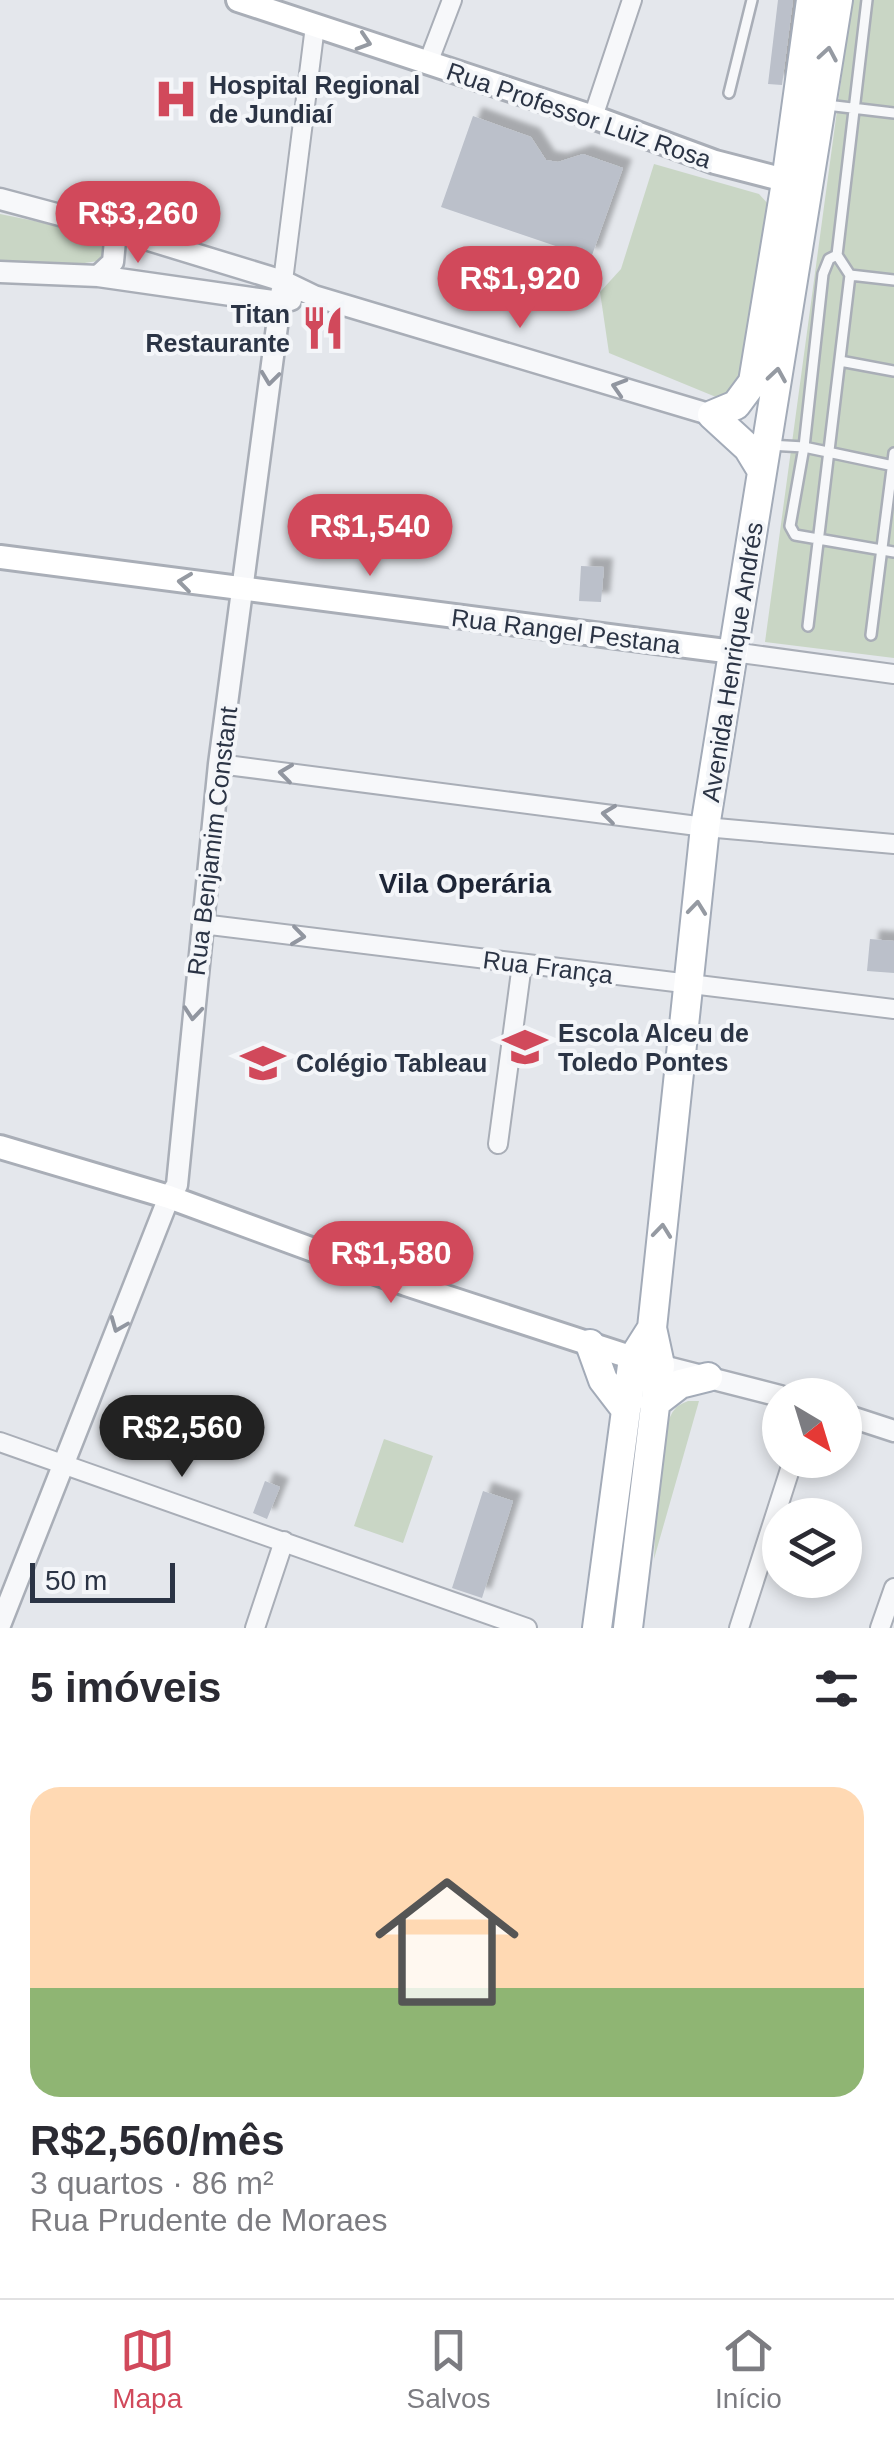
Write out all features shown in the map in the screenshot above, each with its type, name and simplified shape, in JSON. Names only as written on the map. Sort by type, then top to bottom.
[{"type":"main road","name":"Rua Professor Luiz Rosa","points":[[238,0],[593,117],[715,162],[797,183]]},
{"type":"main road","name":"Avenida Henrique Andrés","points":[[646,1362],[706,826],[764,458],[797,183],[811,0]]},
{"type":"main road","name":"Avenida Henrique Andrés","points":[[712,414],[736,405],[753,382],[838,0]]},
{"type":"main road","points":[[712,414],[764,458]]},
{"type":"main road","name":"Rua Rangel Pestana","points":[[0,557],[733,652]]},
{"type":"main road","points":[[0,1147],[169,1196],[406,1284],[646,1362],[628,1628]]},
{"type":"main road","points":[[590,1344],[603,1380],[640,1413]]},
{"type":"main road","points":[[597,1628],[640,1413],[680,1384],[708,1377]]},
{"type":"street","points":[[428,63],[452,0]]},
{"type":"street","points":[[593,117],[632,0]]},
{"type":"street","name":"Rua Benjamim Constant","points":[[0,1626],[169,1196],[177,1185],[219,764],[315,26]]},
{"type":"street","points":[[0,199],[116,230],[281,292]]},
{"type":"street","points":[[98,276],[113,262],[116,230]]},
{"type":"street","points":[[0,272],[98,276],[314,296],[712,414]]},
{"type":"street","name":"Rua Rangel Pestana","points":[[733,652],[894,674]]},
{"type":"street","points":[[219,764],[706,826],[894,844]]},
{"type":"street","name":"Rua França","points":[[202,924],[894,1009]]},
{"type":"street","points":[[498,1144],[522,964]]},
{"type":"street","points":[[646,1362],[762,1391]]},
{"type":"street","points":[[862,1421],[894,1431]]},
{"type":"street","points":[[0,1442],[526,1628]]},
{"type":"street","points":[[739,1628],[787,1478]]},
{"type":"street","points":[[255,1628],[284,1542]]},
{"type":"street","points":[[880,1628],[894,1588]]},
{"type":"lane","points":[[729,93],[752,0]]},
{"type":"lane","points":[[808,626],[850,275],[837,255],[868,0]]},
{"type":"lane","points":[[835,106],[894,113]]},
{"type":"lane","points":[[837,255],[826,264],[823,274],[804,447],[790,526],[796,535],[894,552]]},
{"type":"lane","points":[[850,275],[894,280]]},
{"type":"lane","points":[[840,361],[894,371]]},
{"type":"lane","points":[[764,458],[804,447],[893,466]]},
{"type":"lane","points":[[871,636],[894,453]]},
{"type":"green space","points":[[852,0],[894,0],[894,658],[765,642]]},
{"type":"green space","points":[[654,164],[759,194],[769,205],[761,314],[733,404],[609,353],[600,292],[621,269]]},
{"type":"green space","points":[[0,214],[99,234],[105,241],[105,250],[98,261],[78,264],[0,261]]},
{"type":"green space","points":[[688,1401],[699,1401],[654,1559],[664,1437],[675,1409]]},
{"type":"green space","points":[[384,1439],[433,1456],[403,1543],[354,1526]]},
{"type":"building","points":[[778,0],[793,0],[782,85],[768,84]]},
{"type":"building","points":[[473,116],[531,137],[546,160],[558,162],[583,154],[623,168],[591,258],[441,207]]},
{"type":"building","points":[[581,566],[604,567],[601,602],[579,601]]},
{"type":"building","points":[[870,939],[894,941],[894,973],[867,971]]},
{"type":"building","points":[[265,1481],[280,1487],[267,1519],[253,1513]]},
{"type":"building","points":[[483,1491],[513,1501],[482,1598],[452,1588]]},
{"type":"place","name":"Hospital Regional de Jundiaí","points":[[176,99]]},
{"type":"place","name":"Titan Restaurante","points":[[323,328]]},
{"type":"place","name":"Escola Alceu de Toledo Pontes","points":[[525,1047]]},
{"type":"place","name":"Colégio Tableau","points":[[263,1063]]},
{"type":"district","name":"Vila Operária","points":[[465,883]]}]
